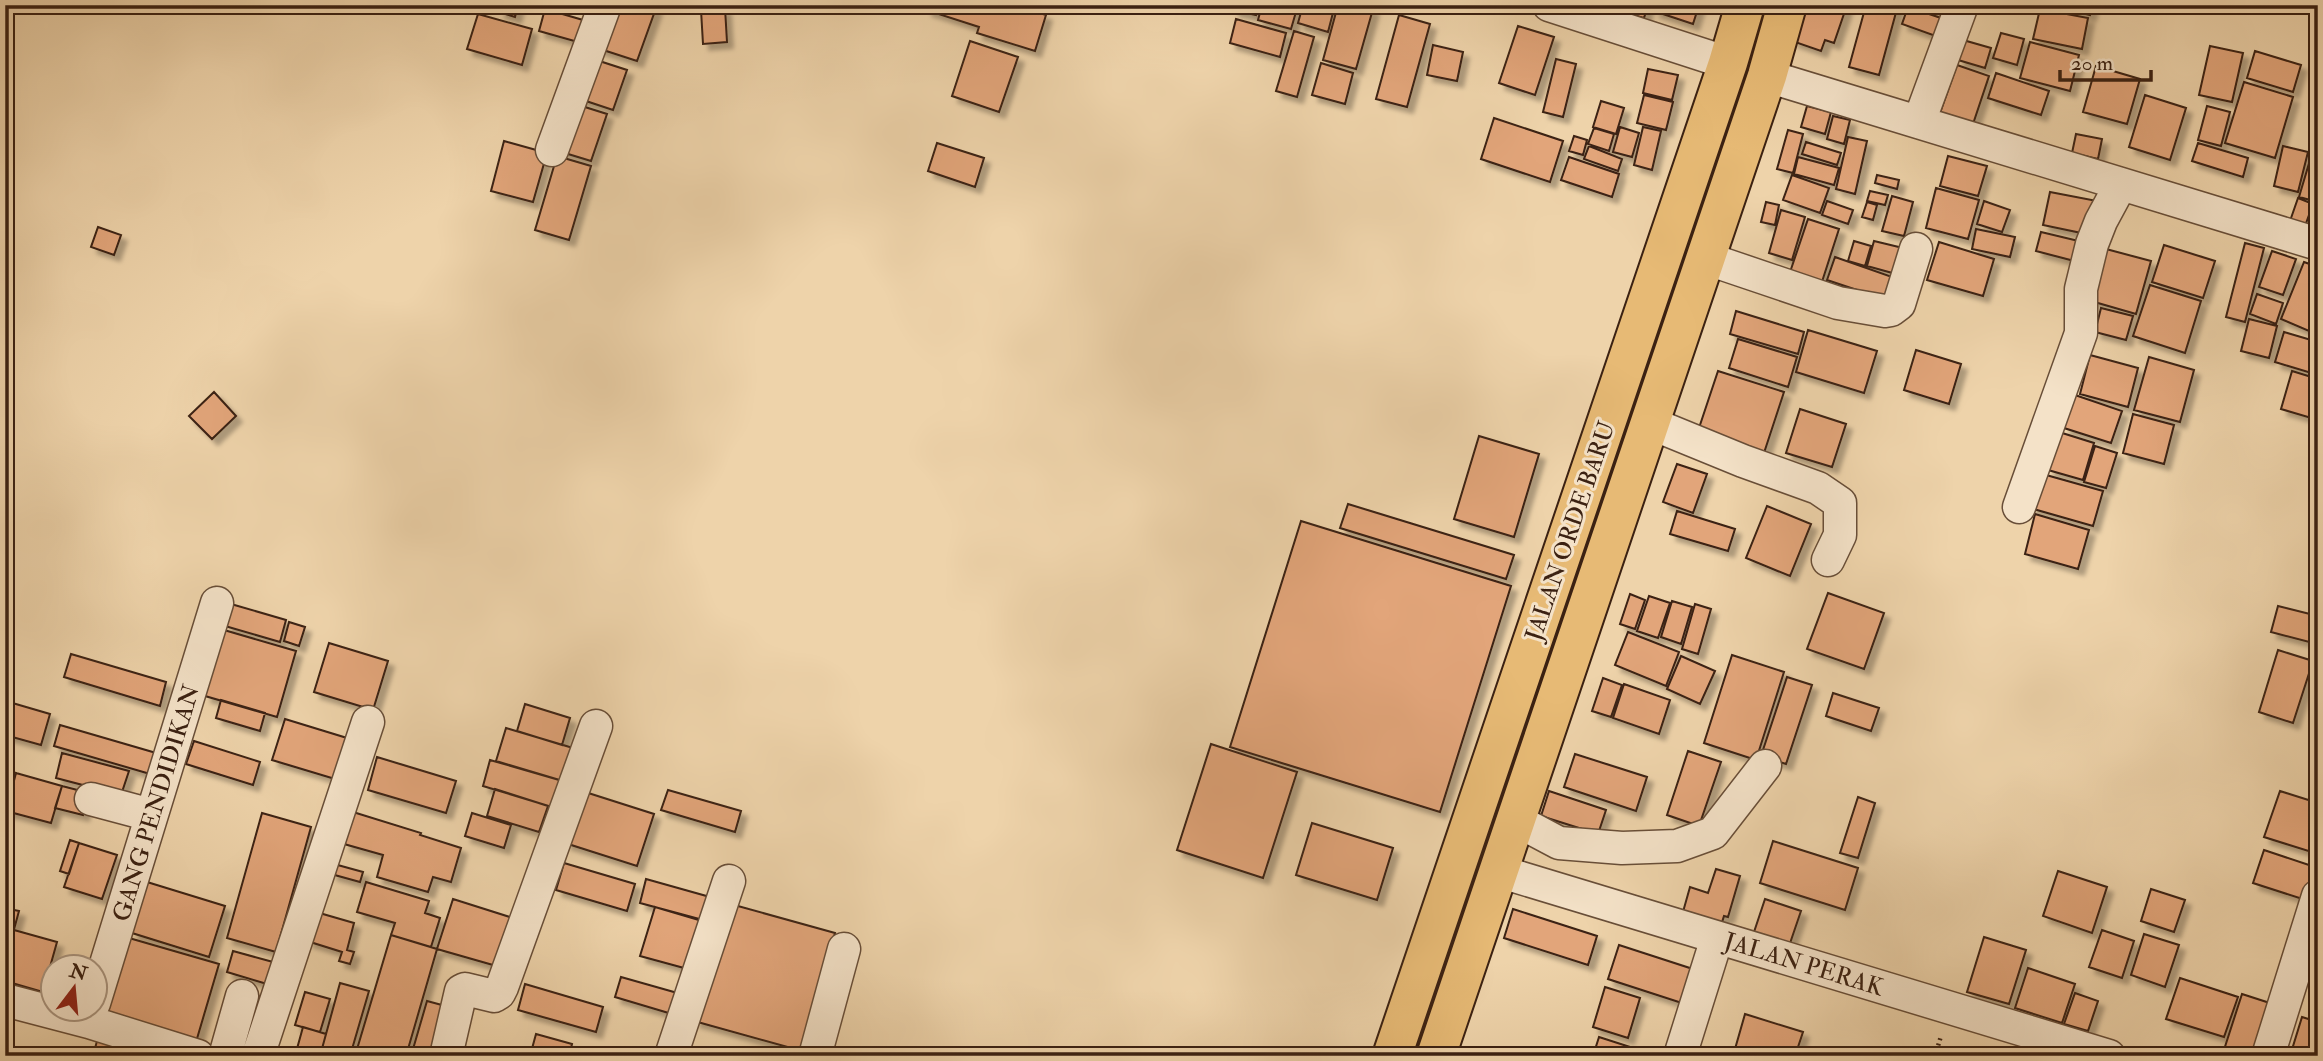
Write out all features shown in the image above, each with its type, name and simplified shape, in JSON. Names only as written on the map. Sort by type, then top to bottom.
[{"type":"main road","name":"JALAN ORDE BARU","points":[[1392,1056],[1728,63],[1745,5]]},
{"type":"main road","name":"JALAN ORDE BARU","points":[[1436,1056],[1767,76],[1787,5]]},
{"type":"main road","points":[[1581,496],[1620,509]]},
{"type":"street","points":[[552,150],[605,5]]},
{"type":"street","points":[[1549,5],[1728,63]]},
{"type":"street","points":[[1919,122],[1962,5]]},
{"type":"street","points":[[1767,76],[2318,244]]},
{"type":"street","points":[[2019,507],[2081,333],[2081,289],[2092,244],[2121,184]]},
{"type":"street","points":[[1705,258],[1839,303],[1885,311],[1899,304],[1916,249]]},
{"type":"street","points":[[1650,423],[1742,461],[1818,488],[1840,503],[1840,536],[1828,560]]},
{"type":"street","name":"GANG PENDIDIKAN","points":[[108,958],[217,603]]},
{"type":"street","points":[[258,1056],[368,722]]},
{"type":"street","points":[[446,1056],[461,991],[465,989],[494,996],[502,987],[596,726]]},
{"type":"street","points":[[1516,820],[1559,844],[1622,848],[1677,846],[1713,832],[1765,766]]},
{"type":"street","points":[[91,799],[151,815]]},
{"type":"street","name":"JALAN PERAK","points":[[1498,871],[2094,1054]]},
{"type":"street","points":[[671,1056],[729,881]]},
{"type":"street","points":[[2268,1056],[2318,896]]},
{"type":"street","points":[[1680,1056],[1717,937]]},
{"type":"street","points":[[815,1056],[844,949]]},
{"type":"street","points":[[225,1056],[242,996]]},
{"type":"street","points":[[6,1005],[38,1007]]},
{"type":"street","points":[[108,1018],[198,1056]]},
{"type":"building","points":[[501,5],[518,5],[515,17],[499,12]]},
{"type":"building","points":[[608,5],[649,5],[656,8],[637,61],[594,47]]},
{"type":"building","points":[[928,5],[1016,5],[1046,15],[1035,51],[977,33],[979,27],[926,10]]},
{"type":"building","points":[[1234,5],[1259,5],[1256,15],[1233,10]]},
{"type":"building","points":[[1262,5],[1298,5],[1291,29],[1258,20]]},
{"type":"building","points":[[1303,5],[1335,5],[1328,32],[1298,23]]},
{"type":"building","points":[[1338,5],[1359,5],[1373,9],[1356,69],[1323,60]]},
{"type":"building","points":[[1612,5],[1648,5],[1644,18],[1611,9]]},
{"type":"building","points":[[1656,5],[1699,5],[1693,24],[1654,11]]},
{"type":"building","points":[[1804,5],[1847,5],[1834,43],[1825,40],[1821,51],[1792,41]]},
{"type":"building","points":[[1866,5],[1898,5],[1879,75],[1849,67]]},
{"type":"building","points":[[1914,5],[1957,5],[1952,18]]},
{"type":"building","points":[[2048,5],[2092,5],[2090,15]]},
{"type":"building","points":[[1908,7],[1950,21],[1944,39],[1902,24]]},
{"type":"building","points":[[725,8],[727,42],[703,44],[701,10]]},
{"type":"building","points":[[545,9],[590,22],[585,44],[539,31]]},
{"type":"building","points":[[2040,9],[2088,18],[2082,49],[2033,39]]},
{"type":"building","points":[[478,14],[532,29],[522,65],[467,49]]},
{"type":"building","points":[[1399,15],[1430,24],[1407,107],[1376,99]]},
{"type":"building","points":[[1236,19],[1286,33],[1280,57],[1230,43]]},
{"type":"building","points":[[1518,26],[1554,37],[1535,95],[1499,83]]},
{"type":"building","points":[[1294,31],[1314,37],[1297,97],[1276,91]]},
{"type":"building","points":[[2001,33],[2024,39],[2017,65],[1993,58]]},
{"type":"building","points":[[1963,40],[1991,48],[1985,68],[1958,60]]},
{"type":"building","points":[[970,41],[1018,57],[999,112],[952,96]]},
{"type":"building","points":[[2030,42],[2079,55],[2070,91],[2020,78]]},
{"type":"building","points":[[1433,45],[1463,52],[1457,81],[1427,75]]},
{"type":"building","points":[[2210,46],[2243,53],[2232,102],[2199,95]]},
{"type":"building","points":[[2255,51],[2301,65],[2293,92],[2247,78]]},
{"type":"building","points":[[587,57],[627,70],[613,110],[574,97]]},
{"type":"building","points":[[1556,59],[1576,64],[1563,117],[1543,112]]},
{"type":"building","points":[[1321,63],[1353,73],[1345,104],[1312,95]]},
{"type":"building","points":[[1957,65],[1989,76],[1973,124],[1940,113]]},
{"type":"building","points":[[2096,66],[2140,79],[2127,124],[2083,112]]},
{"type":"building","points":[[1648,69],[1678,75],[1672,100],[1643,93]]},
{"type":"building","points":[[1996,73],[2049,91],[2041,115],[1988,98]]},
{"type":"building","points":[[2244,82],[2293,97],[2275,158],[2225,143]]},
{"type":"building","points":[[1644,95],[1673,102],[1666,130],[1637,123]]},
{"type":"building","points":[[2145,95],[2186,108],[2170,160],[2129,147]]},
{"type":"building","points":[[1601,101],[1624,108],[1616,134],[1593,127]]},
{"type":"building","points":[[569,102],[607,114],[591,161],[555,150]]},
{"type":"building","points":[[1807,106],[1831,112],[1825,134],[1801,127]]},
{"type":"building","points":[[2207,106],[2230,112],[2221,146],[2198,140]]},
{"type":"building","points":[[1833,116],[1850,120],[1844,144],[1827,139]]},
{"type":"building","points":[[1494,118],[1563,141],[1550,182],[1481,159]]},
{"type":"building","points":[[1620,127],[1639,133],[1632,157],[1613,152]]},
{"type":"building","points":[[1643,127],[1661,131],[1652,170],[1634,165]]},
{"type":"building","points":[[1594,128],[1614,134],[1609,151],[1588,144]]},
{"type":"building","points":[[1788,130],[1803,134],[1793,173],[1777,169]]},
{"type":"building","points":[[2318,133],[2318,202],[2299,197]]},
{"type":"building","points":[[2076,134],[2102,139],[2098,159],[2072,153]]},
{"type":"building","points":[[1574,136],[1587,140],[1583,155],[1569,151]]},
{"type":"building","points":[[1848,137],[1867,141],[1855,194],[1836,189]]},
{"type":"building","points":[[504,141],[547,153],[533,202],[491,191]]},
{"type":"building","points":[[1806,142],[1841,153],[1837,165],[1802,154]]},
{"type":"building","points":[[937,143],[984,158],[975,187],[928,171]]},
{"type":"building","points":[[2198,143],[2248,158],[2243,177],[2192,161]]},
{"type":"building","points":[[1589,146],[1622,159],[1618,171],[1584,159]]},
{"type":"building","points":[[2283,146],[2308,152],[2298,192],[2274,186]]},
{"type":"building","points":[[557,156],[591,166],[569,240],[535,230]]},
{"type":"building","points":[[1948,156],[1987,166],[1978,196],[1940,186]]},
{"type":"building","points":[[1569,157],[1619,174],[1612,197],[1561,180]]},
{"type":"building","points":[[1798,157],[1839,168],[1834,185],[1794,174]]},
{"type":"building","points":[[1792,175],[1829,188],[1820,213],[1783,200]]},
{"type":"building","points":[[1877,175],[1899,180],[1897,189],[1875,183]]},
{"type":"building","points":[[1936,188],[1979,200],[1968,239],[1926,228]]},
{"type":"building","points":[[1870,191],[1888,195],[1885,205],[1867,201]]},
{"type":"building","points":[[2050,192],[2097,201],[2091,235],[2043,225]]},
{"type":"building","points":[[1892,196],[1913,202],[1904,236],[1882,231]]},
{"type":"building","points":[[2298,198],[2313,204],[2305,226],[2290,221]]},
{"type":"building","points":[[1827,201],[1853,210],[1848,224],[1822,215]]},
{"type":"building","points":[[1984,201],[2010,210],[2002,232],[1977,224]]},
{"type":"building","points":[[1766,202],[1779,205],[1775,225],[1761,222]]},
{"type":"building","points":[[1867,202],[1877,205],[1873,220],[1862,217]]},
{"type":"building","points":[[1781,210],[1805,217],[1792,260],[1769,253]]},
{"type":"building","points":[[1808,219],[1839,229],[1819,291],[1787,281]]},
{"type":"building","points":[[98,227],[121,235],[114,255],[91,247]]},
{"type":"building","points":[[1976,229],[2015,237],[2010,257],[1972,249]]},
{"type":"building","points":[[2041,232],[2087,243],[2082,263],[2036,251]]},
{"type":"building","points":[[1854,241],[1871,246],[1865,266],[1848,261]]},
{"type":"building","points":[[1874,241],[1903,248],[1896,274],[1867,266]]},
{"type":"building","points":[[1939,242],[1994,259],[1983,296],[1927,280]]},
{"type":"building","points":[[2245,243],[2264,248],[2245,322],[2226,317]]},
{"type":"building","points":[[2164,245],[2215,261],[2203,298],[2152,282]]},
{"type":"building","points":[[2106,249],[2151,261],[2136,314],[2091,301]]},
{"type":"building","points":[[2272,251],[2296,259],[2283,295],[2259,287]]},
{"type":"building","points":[[1835,257],[1895,278],[1887,300],[1827,280]]},
{"type":"building","points":[[2304,262],[2318,267],[2318,311],[2309,331],[2281,319]]},
{"type":"building","points":[[2150,285],[2201,301],[2185,353],[2133,336]]},
{"type":"building","points":[[2257,294],[2283,303],[2276,324],[2250,314]]},
{"type":"building","points":[[2101,308],[2133,316],[2126,340],[2095,332]]},
{"type":"building","points":[[1736,311],[1804,332],[1798,354],[1730,334]]},
{"type":"building","points":[[2249,319],[2277,326],[2269,358],[2241,351]]},
{"type":"building","points":[[1808,330],[1877,351],[1864,393],[1796,372]]},
{"type":"building","points":[[2284,332],[2318,342],[2318,375],[2275,362]]},
{"type":"building","points":[[1738,339],[1797,357],[1788,387],[1729,368]]},
{"type":"building","points":[[1916,350],[1961,364],[1949,404],[1904,390]]},
{"type":"building","points":[[2090,355],[2138,368],[2128,407],[2080,394]]},
{"type":"building","points":[[2149,357],[2194,370],[2180,422],[2134,410]]},
{"type":"building","points":[[1718,371],[1784,392],[1762,459],[1696,437]]},
{"type":"building","points":[[2292,371],[2318,379],[2318,420],[2281,409]]},
{"type":"building","points":[[214,392],[236,416],[212,439],[189,416]]},
{"type":"building","points":[[2075,395],[2122,411],[2111,443],[2064,428]]},
{"type":"building","points":[[1800,409],[1846,424],[1832,467],[1786,453]]},
{"type":"building","points":[[2133,414],[2174,425],[2164,464],[2123,453]]},
{"type":"building","points":[[2059,432],[2094,443],[2083,480],[2048,470]]},
{"type":"building","points":[[1479,436],[1539,454],[1514,537],[1454,519]]},
{"type":"building","points":[[2095,446],[2117,453],[2106,488],[2084,482]]},
{"type":"building","points":[[1677,464],[1707,474],[1693,513],[1663,502]]},
{"type":"building","points":[[2039,473],[2103,491],[2093,526],[2030,508]]},
{"type":"building","points":[[1348,504],[1514,555],[1506,579],[1340,528]]},
{"type":"building","points":[[1767,506],[1811,524],[1790,576],[1746,558]]},
{"type":"building","points":[[1677,511],[1735,529],[1728,551],[1670,534]]},
{"type":"building","points":[[2035,514],[2089,530],[2078,569],[2025,554]]},
{"type":"building","points":[[1301,521],[1511,586],[1440,812],[1230,747]]},
{"type":"building","points":[[1828,593],[1884,613],[1864,669],[1807,649]]},
{"type":"building","points":[[1630,594],[1645,600],[1635,629],[1620,624]]},
{"type":"building","points":[[1649,596],[1670,603],[1658,638],[1637,631]]},
{"type":"building","points":[[1672,601],[1692,607],[1681,644],[1661,637]]},
{"type":"building","points":[[231,604],[286,620],[280,642],[225,626]]},
{"type":"building","points":[[1695,604],[1711,609],[1698,654],[1682,649]]},
{"type":"building","points":[[2278,606],[2318,616],[2317,644],[2271,632]]},
{"type":"building","points":[[289,622],[305,627],[299,646],[284,641]]},
{"type":"building","points":[[224,630],[296,651],[277,717],[205,696]]},
{"type":"building","points":[[1628,632],[1679,652],[1666,686],[1615,665]]},
{"type":"building","points":[[329,643],[388,661],[373,710],[314,692]]},
{"type":"building","points":[[2278,650],[2313,661],[2293,723],[2259,712]]},
{"type":"building","points":[[71,654],[166,682],[160,706],[64,677]]},
{"type":"building","points":[[1732,655],[1784,672],[1756,760],[1704,743]]},
{"type":"building","points":[[1681,656],[1715,671],[1700,704],[1667,689]]},
{"type":"building","points":[[1787,677],[1812,685],[1786,764],[1761,756]]},
{"type":"building","points":[[1603,678],[1622,685],[1611,717],[1592,711]]},
{"type":"building","points":[[1624,684],[1670,700],[1659,734],[1613,718]]},
{"type":"building","points":[[1833,693],[1879,708],[1871,731],[1826,716]]},
{"type":"building","points":[[221,700],[265,713],[260,731],[216,718]]},
{"type":"building","points":[[9,702],[50,714],[41,745],[5,735],[5,715]]},
{"type":"building","points":[[525,704],[570,718],[562,745],[517,731]]},
{"type":"building","points":[[285,719],[347,738],[335,779],[272,760]]},
{"type":"building","points":[[60,725],[163,755],[157,776],[54,746]]},
{"type":"building","points":[[506,728],[583,751],[573,784],[496,761]]},
{"type":"building","points":[[194,741],[260,762],[253,785],[186,764]]},
{"type":"building","points":[[1211,744],[1297,772],[1263,878],[1177,850]]},
{"type":"building","points":[[1688,751],[1721,762],[1699,826],[1667,815]]},
{"type":"building","points":[[62,753],[129,771],[121,795],[56,778]]},
{"type":"building","points":[[1575,754],[1647,777],[1636,811],[1564,787]]},
{"type":"building","points":[[377,757],[456,781],[446,813],[368,790]]},
{"type":"building","points":[[490,760],[573,784],[565,811],[483,786]]},
{"type":"building","points":[[5,770],[16,773],[6,811],[5,810]]},
{"type":"building","points":[[16,773],[62,786],[51,823],[6,811]]},
{"type":"building","points":[[62,786],[89,793],[83,815],[55,808]]},
{"type":"building","points":[[495,789],[548,806],[539,832],[487,816]]},
{"type":"building","points":[[668,790],[741,811],[735,832],[661,810]]},
{"type":"building","points":[[582,791],[654,814],[637,866],[565,843]]},
{"type":"building","points":[[1549,791],[1606,810],[1598,834],[1541,816]]},
{"type":"building","points":[[2280,791],[2318,803],[2318,854],[2264,837]]},
{"type":"building","points":[[1858,797],[1875,803],[1858,858],[1840,853]]},
{"type":"building","points":[[353,812],[461,848],[451,882],[433,877],[428,892],[377,877],[383,855],[344,844]]},
{"type":"building","points":[[262,813],[311,827],[276,952],[227,938]]},
{"type":"building","points":[[472,813],[511,825],[504,848],[465,836]]},
{"type":"building","points":[[1312,823],[1393,848],[1377,900],[1296,875]]},
{"type":"building","points":[[70,840],[79,843],[69,874],[60,871]]},
{"type":"building","points":[[1773,841],[1858,868],[1845,910],[1760,883]]},
{"type":"building","points":[[79,843],[117,855],[102,899],[64,887]]},
{"type":"building","points":[[2264,850],[2318,868],[2318,882],[2312,902],[2253,883]]},
{"type":"building","points":[[564,863],[635,884],[627,911],[556,890]]},
{"type":"building","points":[[334,864],[363,872],[360,882],[331,874]]},
{"type":"building","points":[[1716,869],[1740,876],[1728,917],[1724,916],[1717,938],[1679,926],[1690,887],[1708,893]]},
{"type":"building","points":[[2058,871],[2107,887],[2092,933],[2043,916]]},
{"type":"building","points":[[646,879],[710,897],[703,920],[640,903]]},
{"type":"building","points":[[147,882],[225,906],[209,957],[132,933]]},
{"type":"building","points":[[366,882],[429,901],[425,913],[440,918],[431,947],[391,935],[395,923],[357,912]]},
{"type":"building","points":[[2151,889],[2185,900],[2174,932],[2141,921]]},
{"type":"building","points":[[453,899],[516,919],[500,967],[437,949]]},
{"type":"building","points":[[1765,899],[1801,911],[1787,952],[1751,941]]},
{"type":"building","points":[[727,903],[835,933],[802,1051],[694,1021]]},
{"type":"building","points":[[655,907],[709,923],[695,971],[640,956]]},
{"type":"building","points":[[5,908],[19,911],[5,962]]},
{"type":"building","points":[[1513,909],[1597,936],[1588,965],[1504,938]]},
{"type":"building","points":[[316,912],[354,923],[347,950],[354,952],[350,964],[339,961],[342,952],[307,941]]},
{"type":"building","points":[[14,930],[57,942],[54,953],[38,953],[38,991],[5,981],[5,962]]},
{"type":"building","points":[[2102,930],[2134,941],[2122,978],[2089,967]]},
{"type":"building","points":[[2144,934],[2179,945],[2165,987],[2131,975]]},
{"type":"building","points":[[391,935],[437,949],[406,1056],[355,1056]]},
{"type":"building","points":[[1984,937],[2026,950],[2009,1004],[1967,992]]},
{"type":"building","points":[[129,938],[219,964],[196,1042],[108,1017]]},
{"type":"building","points":[[1619,945],[1699,971],[1688,1005],[1608,979]]},
{"type":"building","points":[[233,951],[273,962],[267,984],[227,972]]},
{"type":"building","points":[[2028,968],[2075,984],[2062,1023],[2015,1008]]},
{"type":"building","points":[[621,977],[688,996],[682,1017],[615,997]]},
{"type":"building","points":[[2180,978],[2238,997],[2224,1037],[2166,1019]]},
{"type":"building","points":[[340,983],[369,991],[350,1056],[320,1056]]},
{"type":"building","points":[[525,984],[603,1007],[596,1032],[518,1010]]},
{"type":"building","points":[[1605,987],[1640,998],[1628,1038],[1593,1027]]},
{"type":"building","points":[[305,992],[330,999],[320,1032],[295,1025]]},
{"type":"building","points":[[2075,993],[2098,1001],[2088,1031],[2064,1024]]},
{"type":"building","points":[[2242,994],[2279,1006],[2263,1056],[2222,1056]]},
{"type":"building","points":[[427,1001],[453,1008],[440,1056],[411,1056]]},
{"type":"building","points":[[1745,1014],[1803,1032],[1795,1056],[1733,1056]]},
{"type":"building","points":[[2302,1017],[2318,1022],[2318,1056],[2290,1056]]},
{"type":"building","points":[[303,1027],[326,1034],[320,1056],[295,1056]]},
{"type":"building","points":[[536,1034],[572,1044],[569,1056],[530,1056]]},
{"type":"building","points":[[1599,1037],[1658,1056],[1593,1056]]},
{"type":"building","points":[[97,1041],[148,1056],[93,1056]]}]
